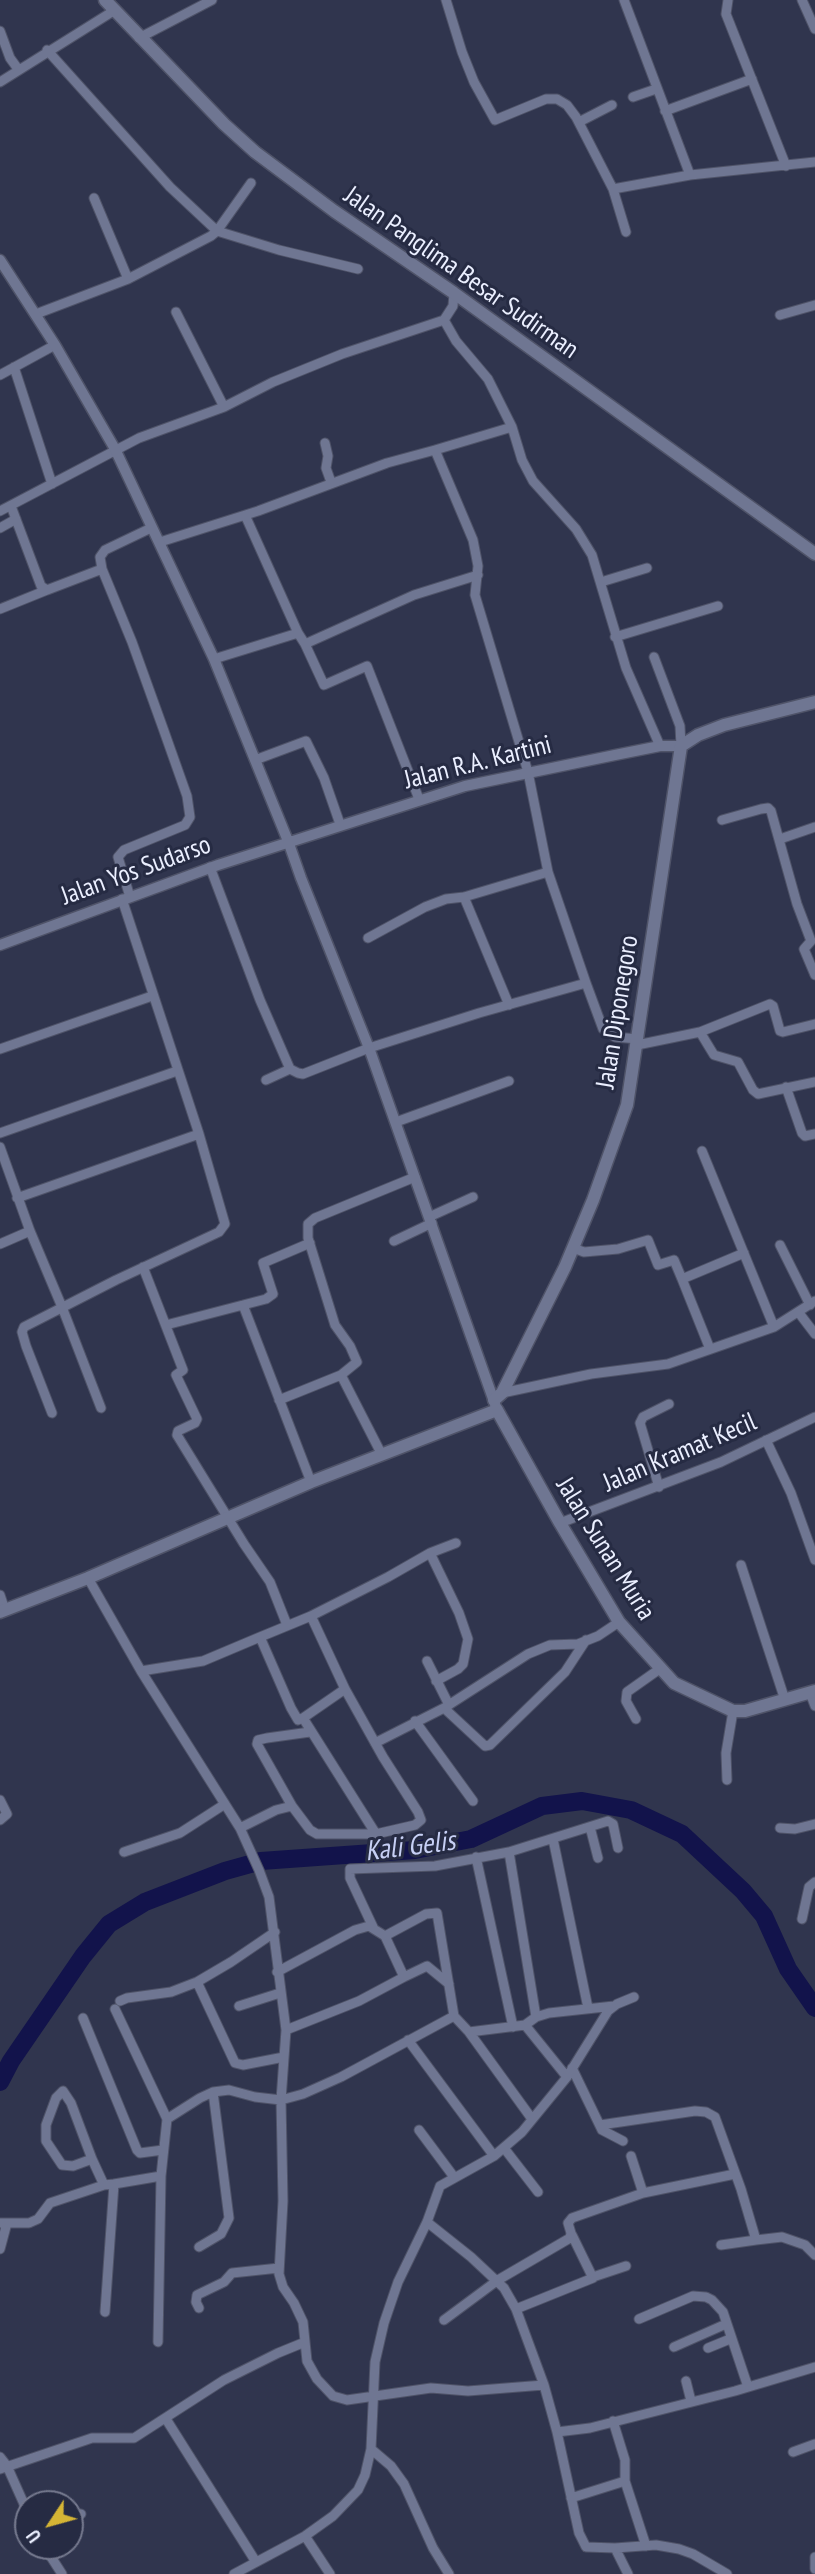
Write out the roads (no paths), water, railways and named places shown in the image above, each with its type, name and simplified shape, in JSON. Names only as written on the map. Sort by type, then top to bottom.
[{"type":"main road","name":"Jalan Panglima Besar Sudirman","points":[[105,0],[224,124],[256,152],[334,211],[454,293],[815,554]]},
{"type":"main road","points":[[681,746],[698,735],[724,725],[815,702]]},
{"type":"main road","name":"Jalan Diponegoro","points":[[497,1401],[573,1248],[627,1105],[681,746]]},
{"type":"main road","points":[[2,1611],[229,1519],[382,1454],[497,1401]]},
{"type":"main road","name":"Jalan Sunan Muria","points":[[497,1401],[560,1523],[619,1622],[674,1684],[733,1711]]},
{"type":"main road","points":[[733,1711],[745,1711],[813,1692]]},
{"type":"street","points":[[139,38],[212,0]]},
{"type":"street","points":[[446,0],[470,72],[495,120],[546,99],[557,99],[567,105],[579,122],[613,189],[626,232]]},
{"type":"street","points":[[624,0],[690,175]]},
{"type":"street","points":[[729,0],[726,14],[786,166]]},
{"type":"street","points":[[802,0],[815,29]]},
{"type":"street","points":[[0,82],[47,50],[115,10]]},
{"type":"street","points":[[0,31],[10,58],[18,69]]},
{"type":"street","points":[[47,50],[170,187],[217,231],[279,250],[358,269]]},
{"type":"street","points":[[665,111],[752,79]]},
{"type":"street","points":[[633,97],[656,89]]},
{"type":"street","points":[[579,122],[612,105]]},
{"type":"street","points":[[613,189],[690,175],[815,162]]},
{"type":"street","points":[[36,314],[128,279],[217,231],[251,183]]},
{"type":"street","points":[[94,198],[128,279]]},
{"type":"street","points":[[0,260],[55,345],[115,449],[214,659],[369,1048],[497,1401],[591,1374],[668,1364],[774,1327],[813,1303],[780,1245]]},
{"type":"street","points":[[0,528],[14,512],[52,484],[115,449],[224,407],[307,368],[444,320],[453,306],[454,293]]},
{"type":"street","points":[[780,315],[815,305]]},
{"type":"street","points":[[176,312],[224,407]]},
{"type":"street","points":[[444,320],[456,341],[488,379],[512,427],[522,460],[533,481],[576,529],[592,555],[615,638],[660,746]]},
{"type":"street","points":[[0,375],[55,345]]},
{"type":"street","points":[[14,368],[52,484]]},
{"type":"street","points":[[160,542],[245,516],[387,463],[512,427]]},
{"type":"street","points":[[325,443],[328,460],[326,468],[331,482]]},
{"type":"street","points":[[435,450],[473,540],[478,575],[475,595],[528,772],[548,872],[603,1029],[615,1037],[638,1042],[700,1032],[770,1004],[773,1006],[780,1031],[815,1024]]},
{"type":"street","points":[[0,511],[14,512]]},
{"type":"street","points":[[14,512],[41,586],[47,590]]},
{"type":"street","points":[[245,516],[324,685],[367,666],[419,800]]},
{"type":"street","points":[[52,1413],[22,1332],[26,1326],[143,1267],[219,1233],[225,1224],[199,1134],[152,996],[118,857],[124,850],[185,825],[190,817],[187,796],[132,642],[102,569],[100,557],[105,550],[151,528]]},
{"type":"street","points":[[601,582],[647,568]]},
{"type":"street","points":[[0,609],[102,569]]},
{"type":"street","points":[[305,644],[414,595],[478,575]]},
{"type":"street","points":[[615,638],[718,606]]},
{"type":"street","points":[[214,659],[298,633]]},
{"type":"street","points":[[654,657],[680,726],[681,746]]},
{"type":"street","points":[[256,760],[306,741],[324,778],[340,824]]},
{"type":"street","name":"Jalan R.A. Kartini","points":[[288,841],[465,786],[660,746],[681,746]]},
{"type":"street","points":[[722,820],[768,808],[811,941],[804,949],[815,975]]},
{"type":"street","points":[[780,839],[815,827]]},
{"type":"street","name":"Jalan Yos Sudarso","points":[[0,944],[288,841]]},
{"type":"street","points":[[210,867],[260,1000],[290,1069],[298,1073],[303,1074],[369,1048],[586,983]]},
{"type":"street","points":[[368,938],[425,907],[446,899],[464,897],[548,872]]},
{"type":"street","points":[[464,897],[509,1005]]},
{"type":"street","points":[[0,1049],[152,996]]},
{"type":"street","points":[[700,1032],[714,1055],[738,1062],[753,1090],[758,1094],[815,1082]]},
{"type":"street","points":[[266,1080],[290,1069]]},
{"type":"street","points":[[0,1133],[177,1071]]},
{"type":"street","points":[[397,1122],[509,1081]]},
{"type":"street","points":[[786,1087],[802,1133],[806,1136],[815,1134]]},
{"type":"street","points":[[17,1198],[199,1134]]},
{"type":"street","points":[[0,1147],[17,1198],[101,1408]]},
{"type":"street","points":[[702,1151],[774,1327]]},
{"type":"street","points":[[279,1400],[341,1375],[354,1366],[356,1359],[335,1325],[307,1226],[315,1218],[415,1177]]},
{"type":"street","points":[[394,1241],[473,1197]]},
{"type":"street","points":[[0,1244],[30,1231]]},
{"type":"street","points":[[573,1248],[584,1252],[618,1249],[648,1240],[658,1265],[674,1260],[710,1349]]},
{"type":"street","points":[[166,1325],[266,1299],[273,1294],[263,1264],[310,1243]]},
{"type":"street","points":[[682,1279],[744,1253]]},
{"type":"street","points":[[143,1267],[183,1370],[176,1375],[197,1419],[178,1431],[177,1435],[270,1582],[286,1625]]},
{"type":"street","points":[[243,1305],[311,1482]]},
{"type":"street","points":[[799,1312],[815,1335]]},
{"type":"street","points":[[341,1375],[382,1454]]},
{"type":"street","points":[[659,1487],[640,1423],[643,1417],[669,1404]]},
{"type":"street","name":"Jalan Kramat Kecil","points":[[560,1523],[721,1462],[815,1417]]},
{"type":"street","points":[[765,1440],[792,1493],[815,1560]]},
{"type":"street","points":[[141,1671],[203,1661],[311,1616],[430,1553],[456,1543]]},
{"type":"street","points":[[430,1553],[459,1613],[468,1639],[463,1664],[436,1681]]},
{"type":"street","points":[[741,1565],[785,1700]]},
{"type":"street","points":[[88,1578],[141,1671],[240,1828],[269,1897],[286,2030],[281,2100],[283,2201],[279,2268],[283,2287],[303,2322],[307,2361],[317,2379],[333,2396],[347,2400],[431,2389],[468,2391],[544,2385]]},
{"type":"street","points":[[0,1595],[2,1611]]},
{"type":"street","points":[[310,1732],[258,1740],[257,1744],[292,1807],[310,1830],[317,1834],[376,1834],[415,1825],[421,1821],[345,1689],[311,1616]]},
{"type":"street","points":[[375,1743],[446,1706],[528,1654],[550,1645],[578,1644],[619,1622]]},
{"type":"street","points":[[260,1637],[274,1675],[297,1718],[303,1718],[345,1689]]},
{"type":"street","points":[[427,1661],[446,1706],[485,1746],[490,1745],[572,1664],[586,1640]]},
{"type":"street","points":[[636,1719],[626,1701],[627,1692],[660,1668]]},
{"type":"street","points":[[813,1692],[815,1706]]},
{"type":"street","points":[[727,1780],[726,1756],[733,1711]]},
{"type":"street","points":[[303,1718],[376,1834]]},
{"type":"street","points":[[415,1721],[473,1801]]},
{"type":"street","points":[[0,1800],[7,1814],[0,1820]]},
{"type":"street","points":[[124,1852],[180,1833],[225,1804]]},
{"type":"street","points":[[240,1828],[276,1810],[292,1807]]},
{"type":"street","points":[[404,1977],[385,1936],[373,1927],[350,1878],[350,1869],[435,1866],[509,1852],[611,1822],[618,1848]]},
{"type":"street","points":[[780,1828],[790,1830],[815,1824]]},
{"type":"street","points":[[590,1827],[598,1858]]},
{"type":"street","points":[[553,1839],[588,2008]]},
{"type":"street","points":[[509,1852],[536,2017]]},
{"type":"street","points":[[476,1857],[513,2027]]},
{"type":"street","points":[[802,1919],[809,1887],[815,1882]]},
{"type":"street","points":[[385,1936],[419,1917],[436,1913],[440,1918],[454,2016],[469,2032],[532,2119]]},
{"type":"street","points":[[277,1972],[355,1930],[373,1927]]},
{"type":"street","points":[[158,2342],[161,2176],[167,2119],[118,2005],[127,1998],[171,1992],[197,1982],[275,1932]]},
{"type":"street","points":[[286,2030],[359,2001],[427,1966],[449,1984]]},
{"type":"street","points":[[197,1982],[235,2063],[243,2065],[284,2057]]},
{"type":"street","points":[[239,2006],[280,1993]]},
{"type":"street","points":[[469,2032],[525,2025],[549,2012],[614,2006],[634,1997]]},
{"type":"street","points":[[234,2574],[305,2536],[332,2516],[358,2490],[365,2475],[371,2449],[375,2362],[384,2323],[398,2282],[427,2222],[440,2186],[494,2156],[522,2132],[570,2072],[602,2019],[614,2006]]},
{"type":"street","points":[[167,2119],[213,2092],[229,2090],[281,2100],[303,2094],[341,2077],[454,2016]]},
{"type":"street","points":[[83,2018],[137,2150],[140,2153],[163,2150]]},
{"type":"street","points":[[525,2025],[570,2072],[605,2132],[623,2141]]},
{"type":"street","points":[[408,2040],[494,2156]]},
{"type":"street","points":[[92,2159],[73,2166],[62,2165],[46,2141],[46,2125],[56,2098],[63,2091],[71,2103],[92,2159],[108,2184],[105,2312]]},
{"type":"street","points":[[199,2247],[221,2234],[229,2218],[213,2092]]},
{"type":"street","points":[[600,2125],[695,2111],[706,2112],[715,2117],[756,2239]]},
{"type":"street","points":[[419,2130],[454,2177]]},
{"type":"street","points":[[504,2148],[538,2192]]},
{"type":"street","points":[[631,2157],[643,2193]]},
{"type":"street","points":[[593,2277],[572,2235],[568,2223],[572,2218],[643,2193],[735,2174]]},
{"type":"street","points":[[0,2249],[4,2223],[29,2223],[38,2219],[50,2203],[108,2184],[161,2176]]},
{"type":"street","points":[[427,2222],[498,2280],[516,2309],[544,2385],[582,2543],[591,2549],[656,2545],[693,2553],[727,2574]]},
{"type":"street","points":[[444,2320],[498,2280],[572,2235]]},
{"type":"street","points":[[721,2245],[782,2237],[805,2245],[815,2255]]},
{"type":"street","points":[[516,2309],[626,2266]]},
{"type":"street","points":[[199,2308],[197,2295],[225,2282],[232,2273],[279,2268]]},
{"type":"street","points":[[639,2319],[694,2296],[706,2297],[723,2312],[748,2387]]},
{"type":"street","points":[[674,2347],[726,2324]]},
{"type":"street","points":[[708,2348],[730,2339]]},
{"type":"street","points":[[3,2467],[92,2438],[134,2438],[224,2380],[278,2353],[305,2343]]},
{"type":"street","points":[[557,2432],[590,2428],[815,2367]]},
{"type":"street","points":[[686,2381],[691,2401]]},
{"type":"street","points":[[166,2419],[256,2562]]},
{"type":"street","points":[[612,2421],[625,2460],[625,2481],[646,2546]]},
{"type":"street","points":[[793,2452],[815,2444]]},
{"type":"street","points":[[371,2449],[391,2466],[404,2484],[433,2548],[449,2574]]},
{"type":"street","points":[[0,2457],[16,2490]]},
{"type":"street","points":[[571,2498],[625,2481]]},
{"type":"street","points":[[305,2536],[330,2574]]},
{"type":"street","points":[[615,2548],[628,2574]]},
{"type":"street","points":[[815,2557],[815,2569]]},
{"type":"waterway","name":"Kali Gelis","points":[[0,2082],[11,2061],[83,1956],[109,1924],[145,1902],[225,1871],[261,1861],[415,1850],[471,1839],[542,1806],[582,1801],[631,1810],[682,1834],[743,1891],[764,1916],[788,1969],[815,2008]]}]
